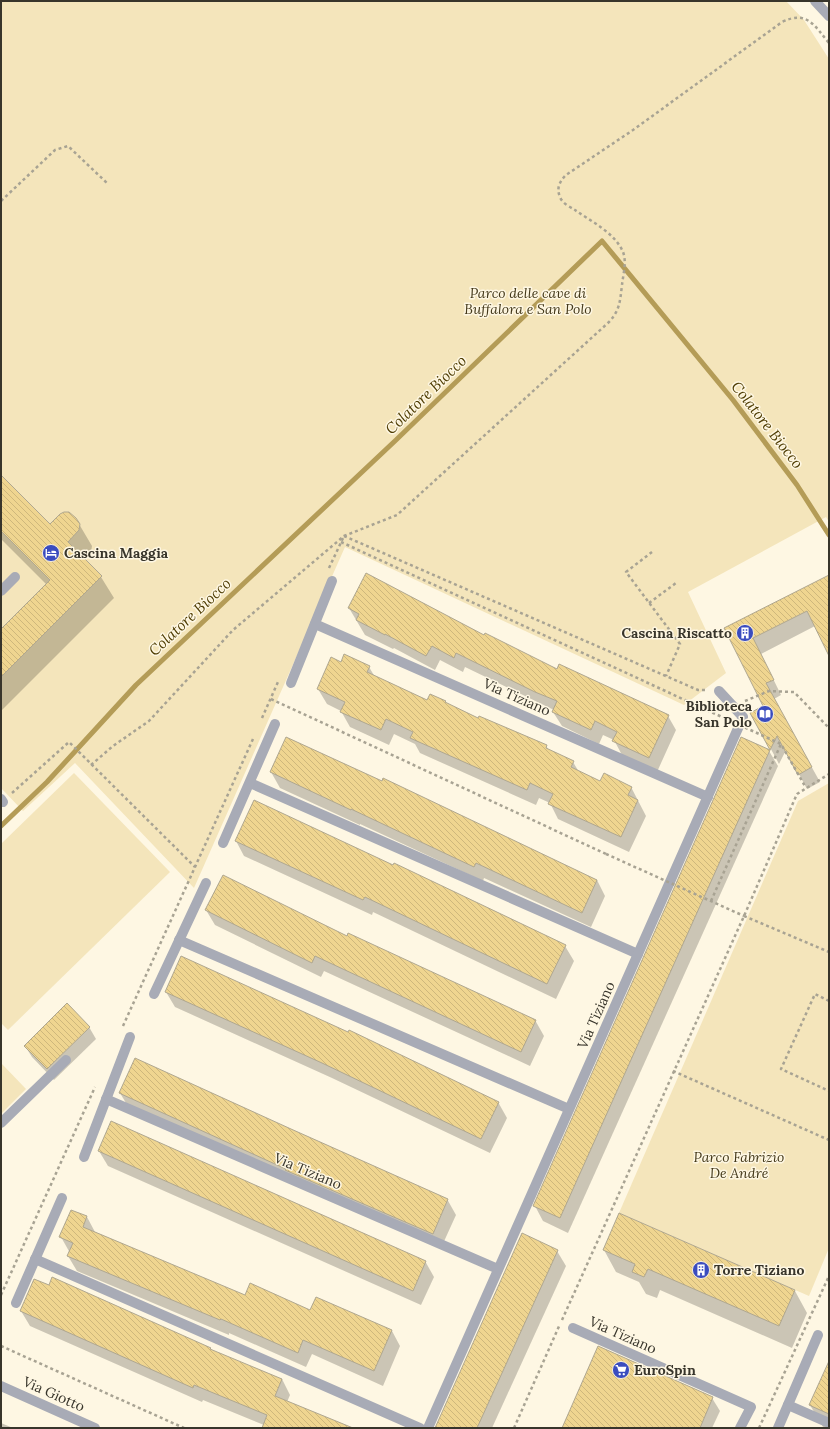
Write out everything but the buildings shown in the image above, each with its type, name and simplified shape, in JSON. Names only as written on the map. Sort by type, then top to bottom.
[{"type":"street","points":[[815,1],[829,16]]},
{"type":"street","points":[[1,591],[15,577]]},
{"type":"street","points":[[291,683],[332,581]]},
{"type":"street","name":"Via Tiziano","points":[[315,624],[708,797]]},
{"type":"street","name":"Via Tiziano","points":[[428,1428],[744,717],[719,691]]},
{"type":"street","points":[[223,844],[275,724]]},
{"type":"street","points":[[250,783],[638,954]]},
{"type":"street","points":[[154,994],[206,883]]},
{"type":"street","points":[[179,940],[569,1109]]},
{"type":"street","points":[[84,1157],[130,1037]]},
{"type":"street","points":[[1,1123],[66,1060]]},
{"type":"street","name":"Via Tiziano","points":[[106,1099],[498,1269]]},
{"type":"street","points":[[16,1303],[62,1198]]},
{"type":"street","points":[[35,1259],[420,1428]]},
{"type":"street","name":"Via Tiziano","points":[[573,1328],[751,1407],[740,1428]]},
{"type":"street","points":[[778,1428],[818,1335]]},
{"type":"street","name":"Via Giotto","points":[[1,1386],[95,1428]]},
{"type":"street","points":[[788,1405],[829,1424]]},
{"type":"path","points":[[91,764],[113,746],[149,721],[233,630],[344,536],[397,515],[609,322],[618,309],[625,262],[623,252],[606,231],[563,201],[559,196],[559,184],[566,175],[633,130],[782,22],[794,17],[805,18],[816,27],[829,43]]},
{"type":"path","points":[[1,201],[54,150],[68,146],[108,184]]},
{"type":"path","points":[[328,571],[344,536]]},
{"type":"path","points":[[344,536],[698,690],[719,691]]},
{"type":"path","points":[[341,542],[781,744],[806,788]]},
{"type":"path","points":[[652,552],[626,572],[680,644],[666,676]]},
{"type":"path","points":[[649,603],[676,583]]},
{"type":"path","points":[[261,720],[280,678]]},
{"type":"path","points":[[734,706],[769,691],[794,692],[829,728]]},
{"type":"path","points":[[271,699],[606,854],[744,916],[829,952]]},
{"type":"path","points":[[122,1027],[255,734]]},
{"type":"path","points":[[2,800],[69,742],[195,867]]},
{"type":"path","points":[[711,901],[781,744]]},
{"type":"path","points":[[514,1428],[673,1071],[744,916],[797,794],[829,774]]},
{"type":"path","points":[[829,1001],[815,994],[781,1069],[829,1091]]},
{"type":"path","points":[[673,1071],[829,1140]]},
{"type":"path","points":[[1,1296],[96,1085]]},
{"type":"path","points":[[759,1428],[829,1276]]},
{"type":"path","points":[[1,1346],[184,1428]]},
{"type":"green space","name":"Parco delle cave di Buffalora e San Polo","points":[[1,1],[786,1],[804,20],[829,59],[829,522],[826,517],[688,592],[726,673],[684,705],[345,547],[194,888],[75,763],[23,811],[1,788]]},
{"type":"green space","points":[[74,773],[170,872],[8,1030],[1,1023],[1,844]]},
{"type":"green space","name":"Parco Fabrizio De André","points":[[829,783],[829,1248],[809,1296],[619,1213],[798,801]]},
{"type":"green space","points":[[1,1063],[26,1089],[1,1114]]},
{"type":"waterway","name":"Colatore Biocco","points":[[1,826],[47,782],[136,685],[396,440],[602,241],[733,400],[797,485],[829,535]]},
{"type":"place","name":"Cascina Maggia","points":[[51,553]]},
{"type":"place","name":"Cascina Riscatto","points":[[745,633]]},
{"type":"place","name":"Biblioteca San Polo","points":[[765,714]]},
{"type":"place","name":"Torre Tiziano","points":[[701,1270]]},
{"type":"place","name":"EuroSpin","points":[[621,1370]]}]
